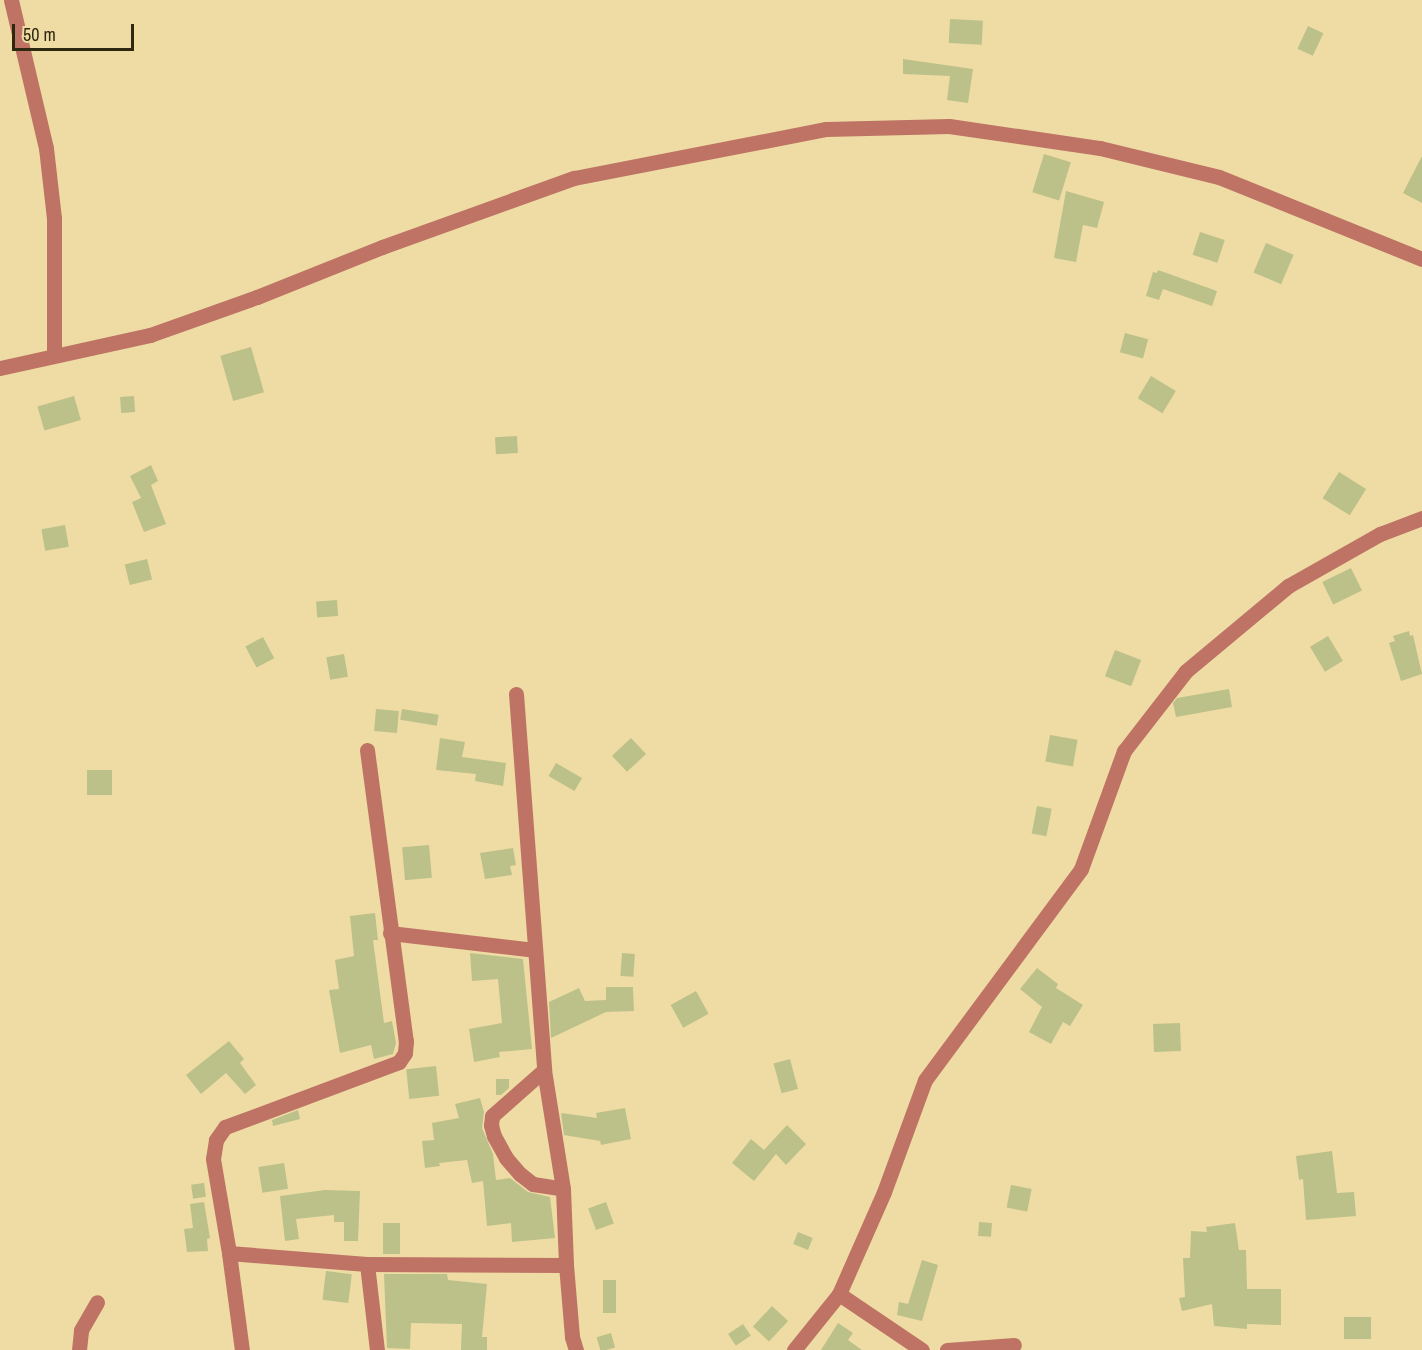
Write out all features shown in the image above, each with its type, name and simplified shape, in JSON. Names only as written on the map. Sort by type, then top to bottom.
[{"type":"street","points":[[11,0],[30,72],[49,171],[54,218],[54,354]]},
{"type":"street","points":[[0,368],[54,354],[150,335],[206,316],[382,247],[574,178],[826,129],[949,126],[1100,148],[1219,177],[1422,259]]},
{"type":"street","points":[[794,1350],[839,1294],[884,1192],[925,1080],[1081,870],[1124,751],[1186,671],[1288,586],[1380,534],[1422,518]]},
{"type":"street","points":[[516,694],[544,1070],[563,1189],[566,1265],[572,1337],[576,1350]]},
{"type":"street","points":[[242,1350],[213,1159],[216,1140],[225,1127],[399,1062],[405,1053],[406,1041],[367,750]]},
{"type":"street","points":[[390,933],[534,950]]},
{"type":"street","points":[[544,1070],[492,1116],[491,1125],[494,1136],[506,1158],[520,1174],[532,1184],[563,1189]]},
{"type":"street","points":[[228,1253],[367,1263],[566,1265]]},
{"type":"street","points":[[367,1263],[377,1350]]},
{"type":"street","points":[[839,1294],[922,1350]]},
{"type":"street","points":[[79,1350],[81,1330],[97,1302]]},
{"type":"street","points":[[947,1350],[1014,1345]]},
{"type":"building","points":[[950,19],[983,21],[982,45],[949,43]]},
{"type":"building","points":[[1308,26],[1323,33],[1313,56],[1297,49]]},
{"type":"building","points":[[903,59],[973,69],[968,103],[947,100],[950,76],[903,74]]},
{"type":"building","points":[[1044,154],[1071,162],[1059,200],[1032,192]]},
{"type":"building","points":[[1422,156],[1422,203],[1403,193]]},
{"type":"building","points":[[1066,191],[1104,202],[1097,228],[1083,225],[1076,262],[1054,258]]},
{"type":"building","points":[[1200,232],[1225,240],[1217,263],[1193,255]]},
{"type":"building","points":[[1266,243],[1294,255],[1281,284],[1253,272]]},
{"type":"building","points":[[1158,270],[1217,291],[1212,306],[1163,289],[1159,300],[1146,296],[1153,272],[1157,273]]},
{"type":"building","points":[[1125,333],[1148,339],[1143,359],[1120,352]]},
{"type":"building","points":[[251,347],[264,392],[233,401],[220,356]]},
{"type":"building","points":[[1151,376],[1176,391],[1162,413],[1138,398]]},
{"type":"building","points":[[74,396],[81,420],[44,431],[37,406]]},
{"type":"building","points":[[134,396],[135,412],[121,413],[120,397]]},
{"type":"building","points":[[517,436],[518,453],[496,454],[495,437]]},
{"type":"building","points":[[151,465],[158,481],[151,485],[166,524],[144,532],[132,502],[141,498],[130,476]]},
{"type":"building","points":[[1339,472],[1366,489],[1350,515],[1323,498]]},
{"type":"building","points":[[65,525],[69,547],[45,551],[41,529]]},
{"type":"building","points":[[147,559],[152,579],[130,585],[125,565]]},
{"type":"building","points":[[1351,568],[1362,590],[1333,604],[1322,582]]},
{"type":"building","points":[[337,600],[338,616],[317,617],[316,601]]},
{"type":"building","points":[[1409,631],[1410,636],[1413,635],[1422,674],[1401,681],[1389,643],[1395,641],[1393,636]]},
{"type":"building","points":[[1328,636],[1343,661],[1325,672],[1310,647]]},
{"type":"building","points":[[263,637],[274,658],[257,668],[245,646]]},
{"type":"building","points":[[1115,650],[1141,660],[1131,686],[1105,676]]},
{"type":"building","points":[[344,654],[348,677],[330,680],[326,657]]},
{"type":"building","points":[[1229,689],[1232,707],[1176,717],[1173,703],[1177,698]]},
{"type":"building","points":[[376,709],[399,711],[397,733],[374,731]]},
{"type":"building","points":[[402,709],[439,715],[437,726],[400,720]]},
{"type":"building","points":[[1050,735],[1078,740],[1073,766],[1045,762]]},
{"type":"building","points":[[440,738],[465,742],[462,757],[506,763],[503,786],[475,781],[476,774],[436,770]]},
{"type":"building","points":[[631,738],[646,754],[627,772],[612,756]]},
{"type":"building","points":[[556,763],[582,778],[574,791],[548,776]]},
{"type":"building","points":[[87,770],[112,770],[112,795],[87,795]]},
{"type":"building","points":[[1037,806],[1052,809],[1046,836],[1032,833]]},
{"type":"building","points":[[429,845],[432,878],[405,880],[402,847]]},
{"type":"building","points":[[513,848],[516,865],[510,866],[512,875],[485,879],[480,853]]},
{"type":"building","points":[[375,913],[378,940],[373,940],[384,1023],[392,1021],[396,1043],[393,1054],[374,1059],[371,1045],[340,1053],[329,990],[339,989],[335,960],[354,956],[350,916]]},
{"type":"building","points":[[470,953],[523,959],[532,1049],[499,1052],[500,1057],[474,1062],[469,1029],[502,1023],[498,979],[472,981]]},
{"type":"building","points":[[622,953],[635,954],[633,977],[620,976]]},
{"type":"building","points":[[1037,968],[1058,984],[1056,988],[1083,1005],[1070,1026],[1063,1022],[1051,1044],[1029,1032],[1042,1007],[1020,989]]},
{"type":"building","points":[[606,987],[633,987],[634,1011],[606,1012],[551,1038],[549,1002],[579,988],[585,1001],[606,1000]]},
{"type":"building","points":[[696,991],[709,1014],[683,1028],[671,1005]]},
{"type":"building","points":[[1180,1023],[1181,1051],[1154,1052],[1153,1024]]},
{"type":"building","points":[[229,1041],[244,1059],[240,1063],[256,1085],[245,1094],[226,1073],[201,1094],[186,1075]]},
{"type":"building","points":[[790,1059],[798,1089],[782,1093],[774,1063]]},
{"type":"building","points":[[436,1066],[439,1096],[409,1099],[406,1069]]},
{"type":"building","points":[[496,1079],[509,1079],[509,1088],[501,1095],[496,1095]]},
{"type":"building","points":[[480,1098],[484,1112],[482,1128],[493,1154],[496,1180],[510,1178],[528,1192],[550,1197],[555,1238],[512,1242],[511,1223],[487,1226],[483,1181],[472,1183],[467,1160],[439,1163],[440,1166],[425,1168],[422,1141],[434,1140],[432,1123],[459,1118],[455,1104]]},
{"type":"building","points":[[625,1108],[631,1139],[601,1145],[600,1141],[564,1135],[561,1113],[597,1118],[596,1113]]},
{"type":"building","points":[[298,1110],[300,1119],[273,1126],[272,1120]]},
{"type":"building","points":[[787,1125],[806,1144],[786,1165],[776,1154],[754,1181],[732,1163],[751,1139],[764,1150]]},
{"type":"building","points":[[1332,1151],[1337,1193],[1354,1192],[1356,1216],[1306,1220],[1303,1179],[1299,1180],[1296,1156]]},
{"type":"building","points":[[284,1163],[288,1189],[262,1193],[258,1167]]},
{"type":"building","points":[[204,1183],[206,1197],[193,1199],[191,1185]]},
{"type":"building","points":[[1011,1185],[1032,1189],[1027,1212],[1007,1208]]},
{"type":"building","points":[[325,1190],[360,1191],[358,1241],[344,1241],[344,1222],[334,1222],[334,1215],[296,1219],[299,1239],[285,1241],[280,1196]]},
{"type":"building","points":[[204,1202],[210,1238],[207,1239],[208,1251],[187,1252],[184,1229],[193,1228],[190,1204]]},
{"type":"building","points":[[606,1202],[614,1224],[596,1230],[588,1208]]},
{"type":"building","points":[[979,1222],[992,1223],[991,1237],[978,1236]]},
{"type":"building","points":[[383,1223],[400,1223],[400,1254],[383,1254]]},
{"type":"building","points":[[1235,1223],[1239,1250],[1246,1250],[1247,1289],[1281,1289],[1281,1325],[1247,1324],[1247,1329],[1214,1326],[1212,1304],[1182,1311],[1179,1298],[1185,1297],[1183,1258],[1190,1258],[1191,1231],[1207,1232],[1206,1227]]},
{"type":"building","points":[[798,1232],[813,1238],[808,1250],[793,1244]]},
{"type":"building","points":[[922,1260],[938,1265],[922,1321],[897,1315],[899,1302],[908,1304]]},
{"type":"building","points":[[326,1271],[352,1274],[348,1303],[322,1300]]},
{"type":"building","points":[[384,1274],[447,1274],[448,1280],[487,1284],[482,1337],[487,1337],[487,1350],[461,1350],[462,1324],[411,1323],[410,1349],[387,1348]]},
{"type":"building","points":[[603,1280],[616,1280],[616,1313],[603,1313]]},
{"type":"building","points":[[772,1306],[788,1321],[769,1341],[753,1326]]},
{"type":"building","points":[[1344,1317],[1371,1317],[1371,1339],[1344,1339]]},
{"type":"building","points":[[838,1323],[853,1333],[848,1340],[862,1350],[821,1350]]},
{"type":"building","points":[[743,1324],[751,1336],[736,1346],[728,1334]]},
{"type":"building","points":[[611,1333],[615,1347],[600,1350],[597,1337]]}]
